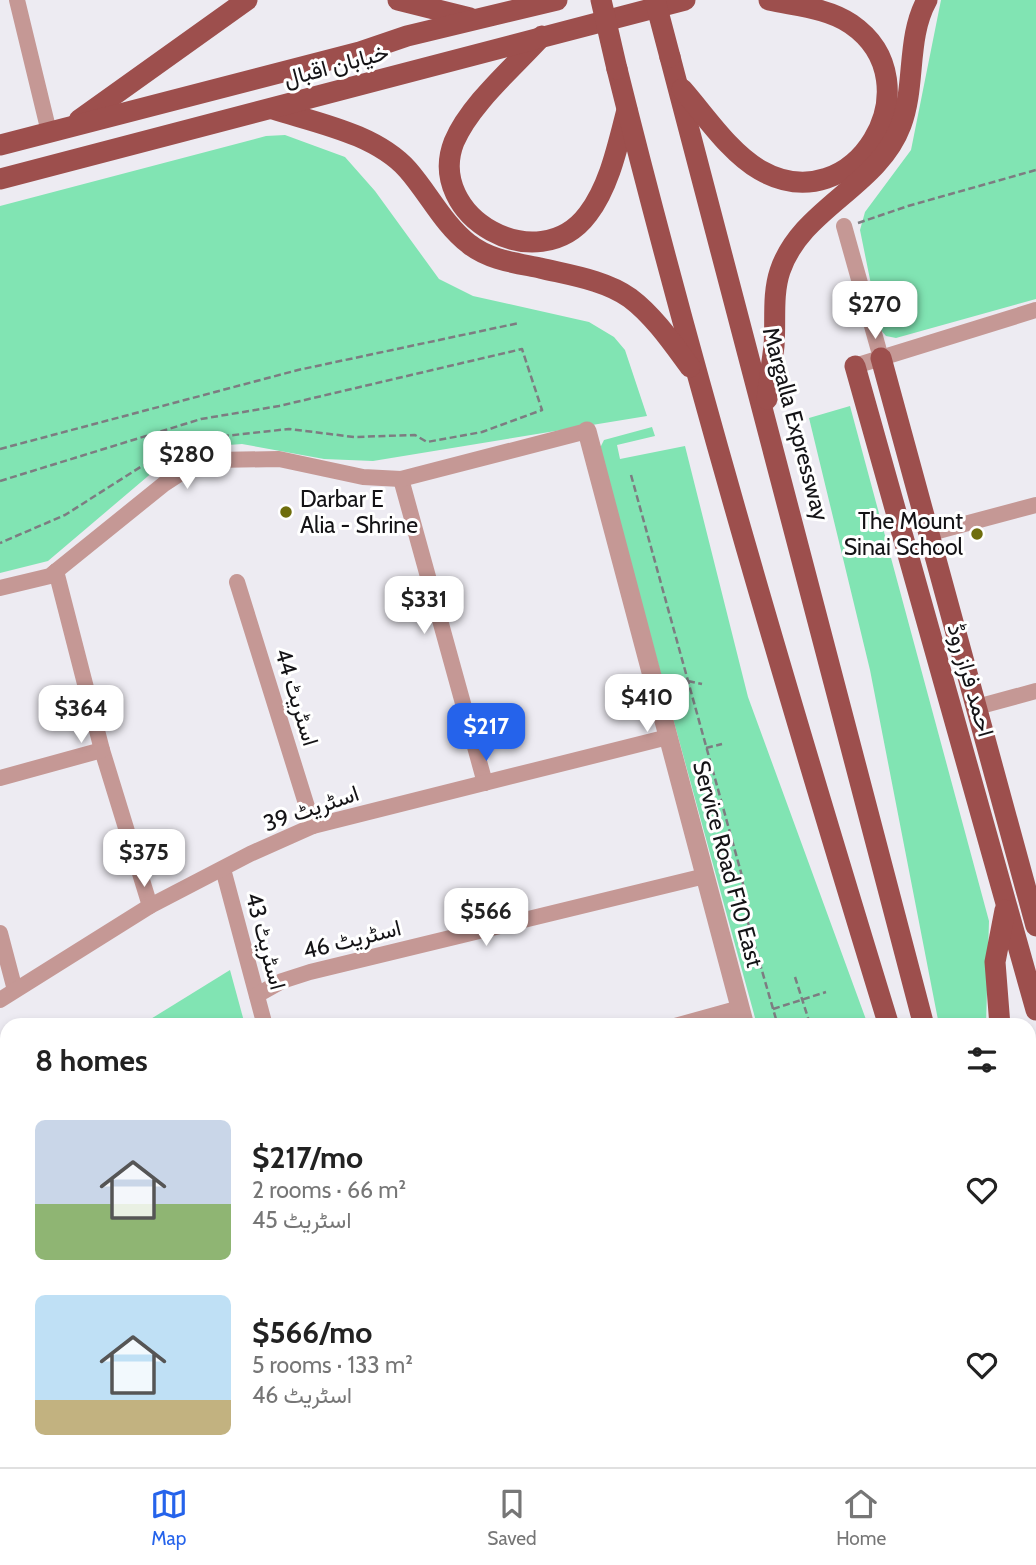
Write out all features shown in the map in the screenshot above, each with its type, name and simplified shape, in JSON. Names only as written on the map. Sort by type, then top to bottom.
[{"type":"main road","points":[[59,130],[247,0]]},
{"type":"main road","points":[[398,0],[477,19]]},
{"type":"main road","name":"خیابان اقبال","points":[[0,145],[558,0]]},
{"type":"main road","points":[[601,0],[661,246],[887,1018]]},
{"type":"main road","name":"Margalla Expressway","points":[[655,0],[765,411],[922,1018]]},
{"type":"main road","name":"خیابان اقبال","points":[[0,180],[685,0]]},
{"type":"main road","points":[[678,85],[742,156],[759,169],[777,177],[802,184],[828,178],[848,169],[864,155],[877,135],[886,111],[887,89],[883,61],[871,42],[851,24],[828,13],[769,0]]},
{"type":"main road","points":[[765,411],[774,344],[775,293],[780,270],[799,237],[875,167],[892,144],[909,94],[914,45],[927,0]]},
{"type":"main road","points":[[541,36],[466,118],[453,145],[452,176],[463,207],[483,227],[495,235],[530,244],[564,235],[587,215],[606,181],[627,108]]},
{"type":"main road","points":[[273,108],[349,134],[386,152],[407,169],[469,244],[497,259],[593,281],[630,298],[666,334],[699,380]]},
{"type":"main road","name":"احمد فراز روڈ","points":[[881,358],[1036,926]]},
{"type":"main road","name":"احمد فراز روڈ","points":[[855,366],[1036,1010]]},
{"type":"main road","points":[[999,1018],[995,962],[1006,904]]},
{"type":"street","points":[[17,0],[59,130]]},
{"type":"street","points":[[844,226],[881,358]]},
{"type":"street","points":[[855,366],[907,347],[1036,310]]},
{"type":"street","points":[[0,588],[50,576],[164,484],[190,467],[214,460],[278,459],[363,477],[401,479],[587,431]]},
{"type":"street","name":"Service Road F10 East","points":[[587,431],[743,1017]]},
{"type":"street","points":[[401,479],[485,783]]},
{"type":"street","points":[[927,534],[1036,505]]},
{"type":"street","points":[[56,572],[102,750],[150,906]]},
{"type":"street","name":"اسٹریٹ 44","points":[[237,582],[313,826]]},
{"type":"street","points":[[977,707],[1036,691]]},
{"type":"street","name":"اسٹریٹ 39","points":[[0,1000],[150,906],[313,826],[668,737]]},
{"type":"street","points":[[0,778],[102,750]]},
{"type":"street","name":"اسٹریٹ 43","points":[[223,869],[263,1018]]},
{"type":"street","name":"اسٹریٹ 46","points":[[257,995],[282,981],[310,971],[705,876]]},
{"type":"street","points":[[0,933],[15,990]]},
{"type":"path","points":[[844,226],[1036,170]]},
{"type":"path","points":[[0,449],[298,370],[519,323]]},
{"type":"path","points":[[0,481],[201,419],[279,406],[522,349]]},
{"type":"path","points":[[631,474],[742,876],[747,919],[776,1018]]},
{"type":"path","points":[[688,681],[702,684]]},
{"type":"path","points":[[706,748],[722,744]]},
{"type":"path","points":[[795,977],[808,1018]]},
{"type":"path","points":[[773,1009],[826,992]]},
{"type":"green space","points":[[941,0],[1036,0],[1036,299],[896,338],[886,336],[880,329],[860,230],[865,212],[911,150]]},
{"type":"green space","points":[[285,135],[345,157],[375,191],[439,279],[473,296],[589,322],[614,337],[625,350],[647,416],[373,461],[324,459],[242,444],[201,447],[167,460],[48,561],[0,573],[0,206],[266,136]]},
{"type":"green space","points":[[850,406],[989,921],[986,1018],[938,1018],[870,670],[809,418]]},
{"type":"green space","points":[[652,427],[655,436],[617,445],[620,459],[685,446],[748,697],[865,1018],[755,1018],[602,459],[600,448],[604,440]]},
{"type":"green space","points":[[230,970],[243,1018],[152,1018]]},
{"type":"place","name":"Darbar E Alia - Shrine","points":[[286,512]]},
{"type":"place","name":"The Mount Sinai School","points":[[977,534]]}]
